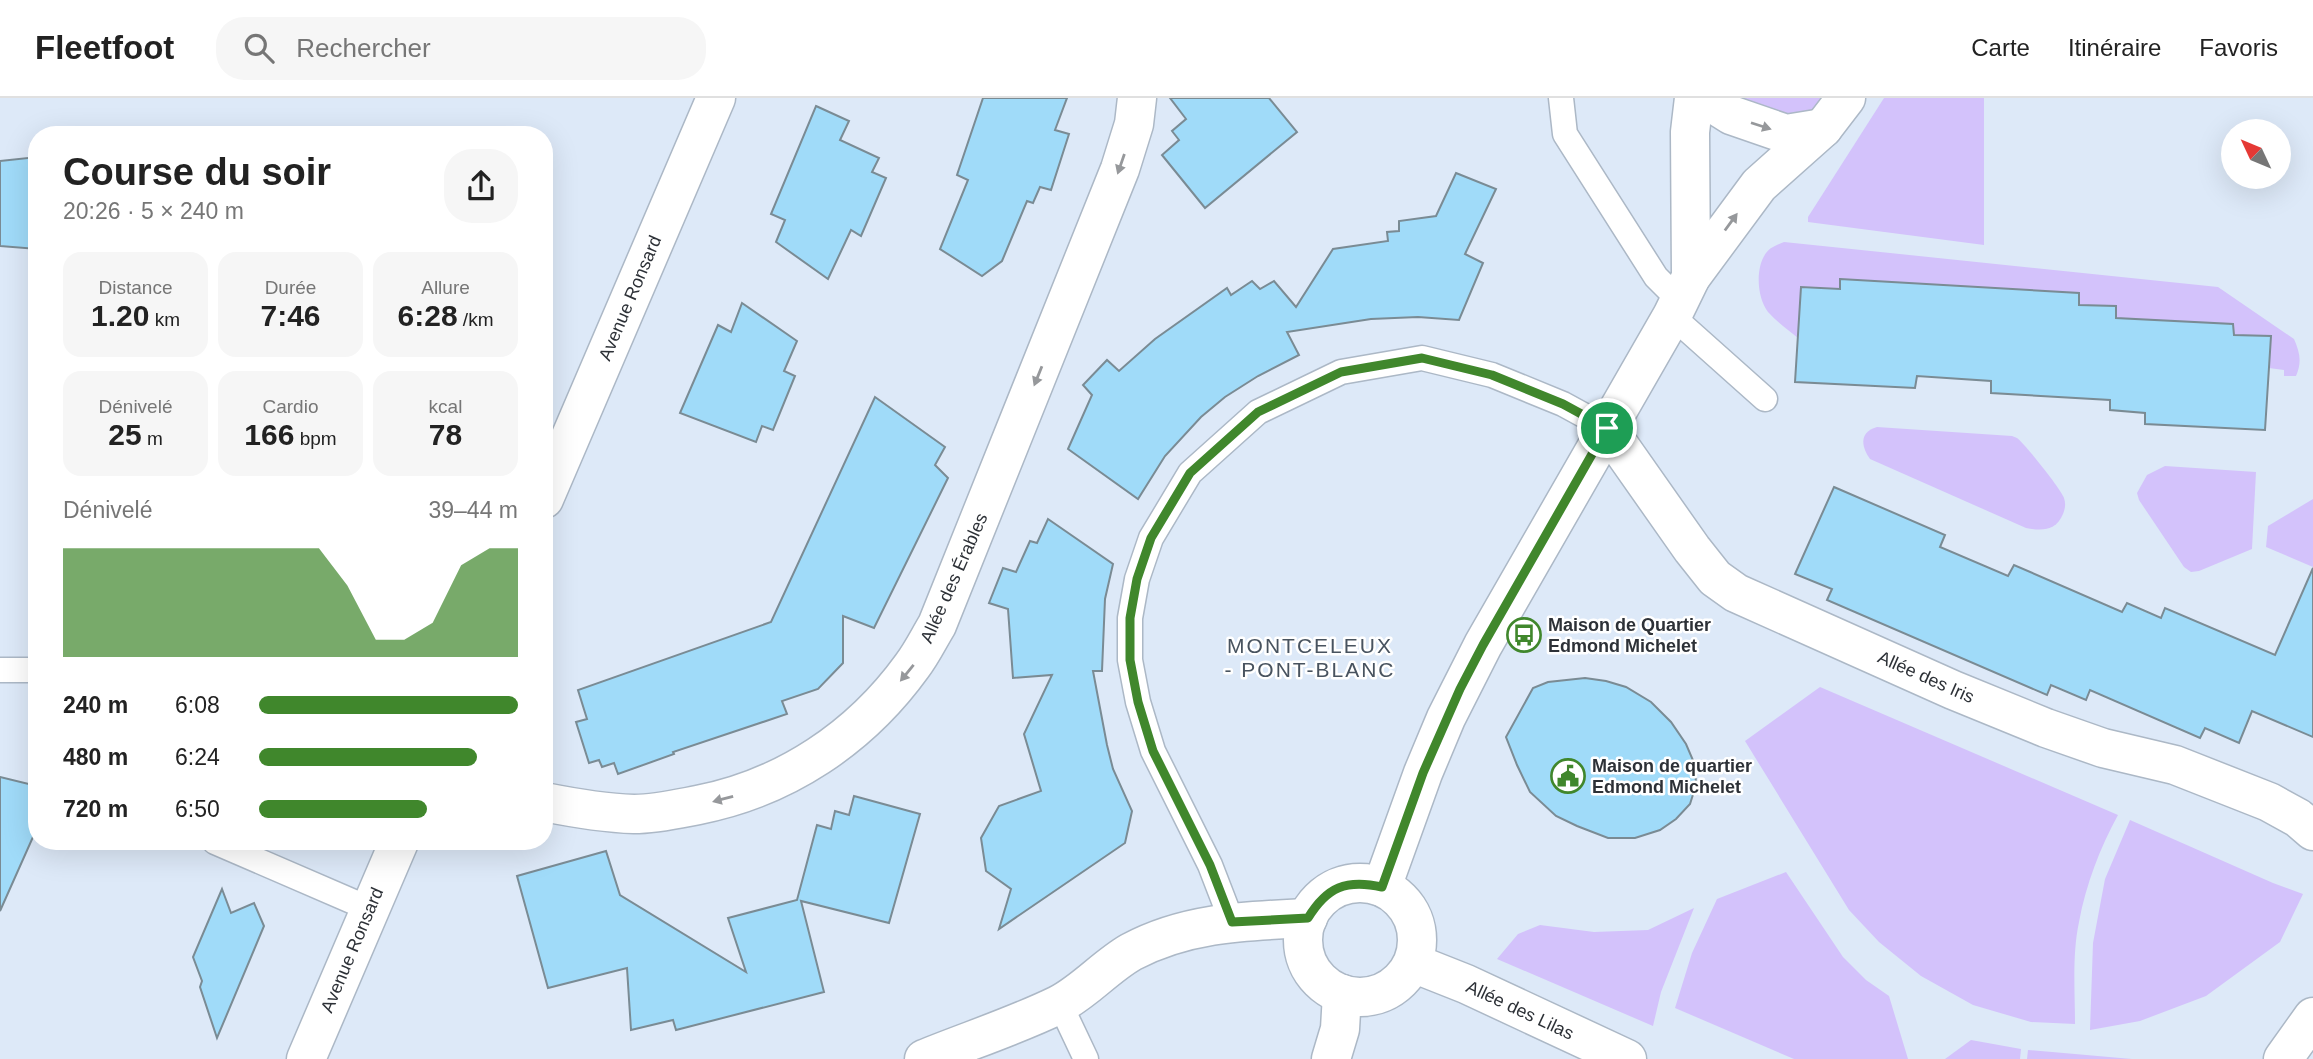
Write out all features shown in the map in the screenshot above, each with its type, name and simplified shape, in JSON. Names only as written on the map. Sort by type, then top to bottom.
[{"type":"street","name":"Avenue Ronsard","points":[[553,478],[716,98]]},
{"type":"street","name":"Allée des Érables","points":[[553,804],[586,811],[636,814],[676,810],[720,801],[763,787],[801,768],[832,747],[887,696],[913,665],[937,625],[1120,169],[1134,124],[1137,98]]},
{"type":"street","points":[[1681,298],[1694,98]]},
{"type":"street","points":[[1704,98],[1731,115],[1786,134],[1823,128]]},
{"type":"street","points":[[1382,887],[1423,773],[1451,708],[1483,645],[1681,298],[1759,185],[1823,128],[1846,98]]},
{"type":"street","name":"Allée des Iris","points":[[1607,428],[1692,549],[1715,578],[1736,593],[1953,690],[2046,728],[2103,748],[2175,765],[2269,802],[2298,818],[2313,831]]},
{"type":"street","name":"Avenue Ronsard","points":[[306,1059],[396,850]]},
{"type":"street","points":[[1365,883],[1382,887],[1406,905],[1413,919],[1417,933],[1413,963],[1404,977],[1391,988],[1375,995],[1359,997],[1342,994],[1329,988],[1308,964],[1304,933],[1308,918],[1317,903],[1330,891],[1347,884],[1365,883]]},
{"type":"street","points":[[924,1059],[1059,1004],[1130,953],[1167,935],[1232,922],[1308,918]]},
{"type":"street","name":"Allée des Lilas","points":[[1413,963],[1466,984],[1627,1059]]},
{"type":"street","points":[[1331,1059],[1340,1029],[1342,994]]},
{"type":"street","points":[[2283,1059],[2313,1017]]},
{"type":"lane","points":[[1561,98],[1565,134],[1656,277],[1681,298],[1765,399]]},
{"type":"lane","points":[[1232,922],[1210,865],[1153,751],[1138,702],[1130,660],[1130,618],[1137,579],[1151,538],[1190,473],[1258,412],[1341,372],[1422,358],[1492,375],[1563,404],[1607,428]]},
{"type":"lane","points":[[0,670],[28,670]]},
{"type":"lane","points":[[234,850],[370,909]]},
{"type":"lane","points":[[1059,1004],[1086,1059]]},
{"type":"shaded area","points":[[1735,98],[1831,98],[1816,112],[1787,119]]},
{"type":"shaded area","points":[[1884,98],[1984,98],[1984,245],[1808,222],[1808,217]]},
{"type":"shaded area","points":[[1784,242],[2218,287],[2294,339],[2300,362],[2296,376],[2284,376],[2284,370],[2269,368],[2271,336],[2234,335],[2233,324],[2116,318],[2079,305],[2078,293],[1840,279],[1840,289],[1801,287],[1798,338],[1768,312],[1760,291],[1762,259],[1770,249]]},
{"type":"shaded area","points":[[1877,427],[2017,438],[2061,493],[2065,502],[2063,514],[2052,527],[2026,528],[1870,459],[1863,440],[1867,432]]},
{"type":"shaded area","points":[[2165,466],[2256,472],[2252,549],[2199,571],[2191,572],[2184,567],[2137,493],[2147,475]]},
{"type":"shaded area","points":[[2313,499],[2313,567],[2266,547],[2268,526]]},
{"type":"shaded area","points":[[1820,687],[2118,815],[2094,867],[2079,922],[2075,960],[2075,1024],[2031,1022],[1973,1005],[1921,976],[1879,942],[1849,910],[1745,741]]},
{"type":"shaded area","points":[[2130,820],[2303,894],[2280,942],[2206,996],[2140,1021],[2090,1030],[2093,943],[2105,879]]},
{"type":"shaded area","points":[[1786,872],[1843,957],[1866,980],[1889,996],[1908,1059],[1794,1059],[1675,1008],[1692,953],[1717,899]]},
{"type":"shaded area","points":[[1694,908],[1661,992],[1653,1026],[1497,959],[1518,934],[1540,925],[1594,932],[1648,930]]},
{"type":"shaded area","points":[[1971,1040],[2021,1049],[2020,1059],[1945,1059]]},
{"type":"shaded area","points":[[2028,1050],[2132,1059],[2027,1059]]},
{"type":"building","points":[[983,98],[1067,98],[1055,130],[1069,134],[1051,190],[1040,187],[1033,203],[1027,201],[1002,261],[982,276],[940,249],[968,180],[957,175]]},
{"type":"building","points":[[1170,98],[1269,98],[1297,132],[1205,208],[1162,155],[1179,140],[1172,131],[1186,119]]},
{"type":"building","points":[[816,106],[849,121],[840,140],[879,158],[872,172],[886,178],[861,236],[851,230],[828,279],[776,242],[785,220],[771,214]]},
{"type":"building","points":[[28,158],[28,248],[0,246],[0,161]]},
{"type":"building","points":[[1456,173],[1496,189],[1465,254],[1483,263],[1459,320],[1418,317],[1371,319],[1287,332],[1299,355],[1258,376],[1225,397],[1201,417],[1165,456],[1138,499],[1068,449],[1092,395],[1083,385],[1107,360],[1119,371],[1155,339],[1227,288],[1231,295],[1252,281],[1260,289],[1274,281],[1296,307],[1333,249],[1388,241],[1387,232],[1399,231],[1399,221],[1436,216]]},
{"type":"building","points":[[1840,279],[2079,293],[2079,305],[2116,306],[2116,318],[2233,324],[2234,335],[2271,336],[2265,430],[2145,424],[2145,413],[2110,410],[2110,400],[1991,393],[1991,381],[1917,376],[1915,388],[1795,382],[1801,287],[1840,289]]},
{"type":"building","points":[[742,303],[797,341],[784,371],[795,376],[773,430],[762,426],[756,442],[680,413],[718,325],[731,332]]},
{"type":"building","points":[[875,397],[945,447],[935,465],[948,478],[874,628],[843,616],[843,663],[818,689],[782,701],[787,714],[673,752],[674,754],[618,774],[614,763],[602,767],[599,760],[589,763],[576,722],[587,719],[578,690],[771,622]]},
{"type":"building","points":[[1834,487],[1945,535],[1940,547],[2008,576],[2014,565],[2122,612],[2127,603],[2161,618],[2165,608],[2275,655],[2313,568],[2313,737],[2252,711],[2239,743],[2205,728],[2200,738],[2090,690],[2086,700],[2051,685],[2047,695],[1827,600],[1832,589],[1795,574]]},
{"type":"building","points":[[1048,519],[1113,564],[1105,599],[1102,671],[1093,671],[1113,769],[1132,811],[1125,843],[999,929],[1011,889],[986,871],[981,838],[999,806],[1041,791],[1024,734],[1052,675],[1013,678],[1008,609],[989,603],[1003,568],[1016,572],[1030,541],[1037,543]]},
{"type":"building","points":[[1585,678],[1626,687],[1651,702],[1671,722],[1686,744],[1695,765],[1696,785],[1690,804],[1676,819],[1660,830],[1635,838],[1608,838],[1556,816],[1530,792],[1506,737],[1533,688],[1548,682]]},
{"type":"building","points":[[0,777],[28,784],[28,848],[0,911]]},
{"type":"building","points":[[854,796],[920,814],[889,923],[801,901],[824,992],[676,1030],[673,1020],[631,1030],[627,968],[548,988],[517,876],[606,851],[620,895],[746,972],[728,918],[797,900],[817,825],[831,829],[835,811],[849,815]]},
{"type":"building","points":[[222,889],[231,913],[254,903],[264,926],[217,1038],[193,957]]},
{"type":"place","name":"Maison de Quartier Edmond Michelet","points":[[1524,635]]},
{"type":"place","name":"Maison de quartier Edmond Michelet","points":[[1568,776]]},
{"type":"district","name":"MONTCELEUX - PONT-BLANC","points":[[1310,657]]},
{"type":"route","points":[[1422,358],[1492,375],[1563,404],[1607,428],[1460,689],[1423,773],[1382,887],[1365,883],[1347,884],[1330,891],[1317,903],[1308,918],[1232,922],[1210,865],[1153,751],[1138,702],[1130,660],[1130,618],[1137,579],[1151,538],[1190,473],[1258,412],[1341,372],[1422,358]]}]
